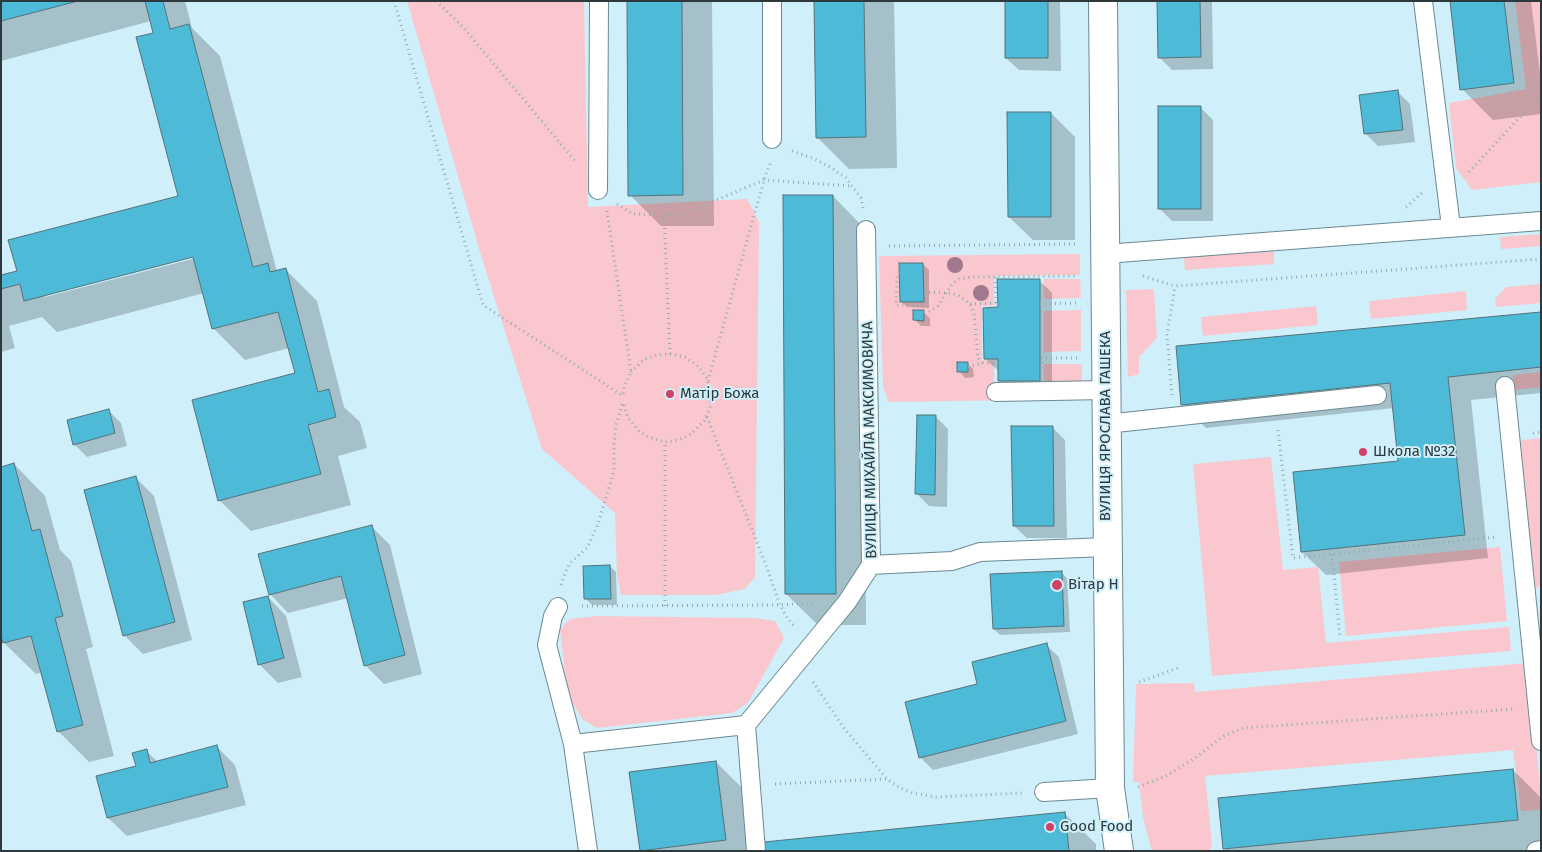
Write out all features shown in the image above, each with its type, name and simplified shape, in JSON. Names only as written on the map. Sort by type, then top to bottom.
[{"type":"street","name":"ВУЛИЦЯ ЯРОСЛАВА ГАШЕКА","points":[[1103,1],[1107,547],[1122,788],[1119,851]]},
{"type":"lane","points":[[599,1],[602,193]]},
{"type":"lane","points":[[772,1],[774,141]]},
{"type":"lane","points":[[1423,1],[1451,228]]},
{"type":"lane","points":[[1105,254],[1541,220]]},
{"type":"lane","name":"ВУЛИЦЯ МИХАЙЛА МАКСИМОВИЧА","points":[[866,230],[871,565],[952,561],[980,552],[1107,547]]},
{"type":"lane","points":[[1505,386],[1541,741]]},
{"type":"lane","points":[[996,392],[1106,390]]},
{"type":"lane","points":[[1106,424],[1377,395]]},
{"type":"lane","points":[[756,851],[746,726],[846,602],[871,565]]},
{"type":"lane","points":[[558,607],[553,616],[547,645],[573,744],[588,851]]},
{"type":"lane","points":[[573,744],[746,726]]},
{"type":"lane","points":[[1044,792],[1122,788]]},
{"type":"lane","points":[[1536,851],[1541,850]]},
{"type":"path","points":[[394,1],[483,305],[623,398],[626,414],[636,429],[648,437],[665,442],[679,440],[692,434],[702,425],[710,408],[711,399],[708,382],[700,368],[692,361],[670,354],[649,357],[632,372],[624,387],[623,398],[615,434],[614,471],[602,510],[593,537],[586,548],[570,563],[564,573],[558,607],[780,605],[846,602]]},
{"type":"path","points":[[436,1],[463,27],[602,193],[633,214],[685,213],[764,180],[852,186]]},
{"type":"path","points":[[1448,194],[1541,94]]},
{"type":"path","points":[[708,382],[774,141],[797,153],[815,159],[846,178],[861,198],[866,230],[876,242],[891,246],[1079,244]]},
{"type":"path","points":[[1376,233],[1445,173]]},
{"type":"path","points":[[602,193],[632,372]]},
{"type":"path","points":[[664,214],[670,354]]},
{"type":"path","points":[[1141,276],[1175,286],[1541,259]]},
{"type":"path","points":[[899,272],[897,275],[898,292],[896,305],[926,305],[926,274],[923,273]]},
{"type":"path","points":[[924,312],[934,309],[952,284],[960,279],[972,277],[1080,276]]},
{"type":"path","points":[[970,304],[997,303],[995,277]]},
{"type":"path","points":[[1174,417],[1167,336],[1175,286]]},
{"type":"path","points":[[925,292],[947,292],[958,295],[970,304],[974,314],[978,358],[982,363]]},
{"type":"path","points":[[1040,304],[1080,303]]},
{"type":"path","points":[[1040,358],[1081,358]]},
{"type":"path","points":[[968,367],[982,363],[998,364]]},
{"type":"path","points":[[1275,406],[1294,558],[1520,534]]},
{"type":"path","points":[[706,417],[766,564],[780,605],[787,618],[812,644]]},
{"type":"path","points":[[665,442],[665,606]]},
{"type":"path","points":[[1332,554],[1340,638]]},
{"type":"path","points":[[799,660],[843,727],[887,779],[900,788],[913,793],[936,797],[1044,792]]},
{"type":"path","points":[[1135,683],[1178,668]]},
{"type":"path","points":[[1122,788],[1166,776],[1195,758],[1222,737],[1243,728],[1537,707]]},
{"type":"path","points":[[751,785],[887,779]]},
{"type":"shaded area","points":[[407,1],[584,1],[588,207],[747,199],[759,222],[755,577],[745,589],[715,595],[621,595],[617,575],[615,513],[542,449],[480,252]]},
{"type":"shaded area","points":[[1515,1],[1541,1],[1541,182],[1472,190],[1456,168],[1449,103],[1526,89]]},
{"type":"shaded area","points":[[1541,234],[1541,246],[1501,249],[1500,237]]},
{"type":"shaded area","points":[[1274,251],[1274,264],[1185,270],[1184,257]]},
{"type":"shaded area","points":[[1080,254],[1080,275],[994,276],[994,306],[982,306],[982,360],[994,361],[994,385],[1044,384],[1044,364],[1082,364],[1082,399],[888,402],[883,386],[879,256]],"holes":[[[899,263],[923,263],[924,302],[900,302]]]},
{"type":"shaded area","points":[[1044,279],[1080,279],[1081,298],[1044,299]]},
{"type":"shaded area","points":[[1541,284],[1541,303],[1496,307],[1495,299],[1506,287]]},
{"type":"shaded area","points":[[1154,289],[1157,338],[1139,357],[1139,374],[1128,377],[1126,290]]},
{"type":"shaded area","points":[[1466,291],[1467,310],[1371,319],[1369,301]]},
{"type":"shaded area","points":[[1316,306],[1318,325],[1203,336],[1201,317]]},
{"type":"shaded area","points":[[1081,310],[1081,351],[1044,352],[1044,311]]},
{"type":"shaded area","points":[[1541,372],[1541,387],[1514,390],[1513,375]]},
{"type":"shaded area","points":[[1541,438],[1541,587],[1530,588],[1515,441]]},
{"type":"shaded area","points":[[1271,457],[1283,570],[1318,567],[1326,643],[1509,627],[1511,651],[1212,676],[1193,464]]},
{"type":"shaded area","points":[[1500,547],[1507,621],[1346,636],[1339,562]]},
{"type":"shaded area","points":[[597,616],[756,618],[775,621],[784,638],[748,703],[732,713],[597,728],[583,720],[567,694],[560,629],[570,619]]},
{"type":"shaded area","points":[[1528,663],[1541,810],[1521,811],[1513,750],[1205,776],[1212,843],[1210,851],[1152,851],[1143,817],[1139,782],[1133,782],[1136,684],[1194,683],[1195,692]]},
{"type":"building","points":[[1,1],[78,1],[1,21]]},
{"type":"building","points":[[145,1],[163,1],[170,29],[189,24],[253,267],[268,263],[270,272],[286,268],[318,392],[329,389],[336,417],[308,425],[321,474],[218,501],[192,400],[295,373],[278,312],[212,329],[193,257],[24,301],[20,284],[1,289],[1,275],[17,271],[8,240],[178,196],[136,37],[153,33]]},
{"type":"building","points":[[627,1],[682,1],[683,195],[628,196]]},
{"type":"building","points":[[814,1],[864,1],[866,137],[816,138]]},
{"type":"building","points":[[1005,1],[1048,1],[1048,58],[1005,58]]},
{"type":"building","points":[[1157,1],[1200,1],[1201,57],[1158,58]]},
{"type":"building","points":[[1450,1],[1504,1],[1514,83],[1460,90]]},
{"type":"building","points":[[1398,90],[1403,130],[1364,134],[1359,95]]},
{"type":"building","points":[[1158,106],[1201,106],[1201,209],[1158,209]]},
{"type":"building","points":[[1007,112],[1051,112],[1051,217],[1008,217]]},
{"type":"building","points":[[783,195],[833,195],[836,594],[785,594]]},
{"type":"building","points":[[899,263],[923,263],[924,302],[900,302]]},
{"type":"building","points":[[997,279],[1040,279],[1040,381],[998,381],[998,359],[984,359],[983,308],[998,307]]},
{"type":"building","points":[[913,310],[924,310],[924,321],[913,320]]},
{"type":"building","points":[[1541,312],[1541,367],[1448,377],[1465,535],[1301,552],[1293,472],[1398,461],[1390,383],[1181,405],[1176,346]]},
{"type":"building","points":[[957,362],[968,362],[968,372],[957,372]]},
{"type":"building","points":[[109,409],[115,433],[73,445],[67,420]]},
{"type":"building","points":[[917,415],[936,415],[935,495],[915,494]]},
{"type":"building","points":[[1011,426],[1053,426],[1054,526],[1013,526]]},
{"type":"building","points":[[14,463],[32,531],[40,529],[63,616],[55,618],[83,725],[57,732],[31,636],[3,643],[1,636],[1,467]]},
{"type":"building","points":[[136,476],[175,622],[123,636],[84,490]]},
{"type":"building","points":[[372,525],[405,655],[364,666],[341,576],[269,595],[258,554]]},
{"type":"building","points":[[610,565],[611,599],[584,599],[583,566]]},
{"type":"building","points":[[1062,571],[1064,626],[993,629],[990,574]]},
{"type":"building","points":[[268,596],[284,658],[258,665],[243,602]]},
{"type":"building","points":[[1047,643],[1066,721],[919,758],[905,702],[977,684],[972,662]]},
{"type":"building","points":[[217,745],[228,787],[107,818],[96,776],[136,766],[132,753],[147,749],[150,763]]},
{"type":"building","points":[[716,761],[726,840],[640,851],[629,772]]},
{"type":"building","points":[[1513,769],[1518,820],[1223,849],[1218,798]]},
{"type":"building","points":[[1065,812],[1069,851],[765,851],[764,842]]},
{"type":"place","name":"Матір Божа","points":[[670,394]]},
{"type":"place","name":"Школа №32","points":[[1363,452]]},
{"type":"place","name":"Вітар Н","points":[[1057,585]]},
{"type":"place","name":"Good Food","points":[[1050,827]]}]
